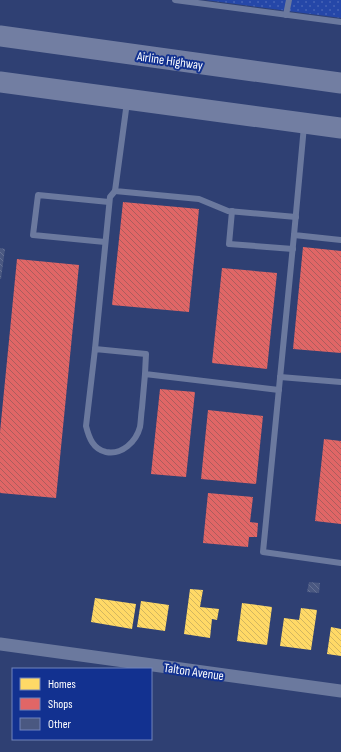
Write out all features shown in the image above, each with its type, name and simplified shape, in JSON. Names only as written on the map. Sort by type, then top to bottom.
[{"type":"highway","name":"Airline Highway","points":[[0,36],[341,83]]},
{"type":"highway","points":[[0,51],[224,67]]},
{"type":"highway","points":[[0,82],[341,128]]},
{"type":"street","name":"Talton Avenue","points":[[0,644],[341,691]]},
{"type":"lane","points":[[175,0],[341,22]]},
{"type":"lane","points":[[286,15],[289,0]]},
{"type":"lane","points":[[95,349],[146,354],[140,426],[136,437],[124,449],[118,452],[102,451],[93,444],[88,436],[86,426],[109,202],[110,197],[115,191],[128,99]]},
{"type":"lane","points":[[305,123],[263,552],[341,563]]},
{"type":"lane","points":[[115,191],[199,199],[232,212],[296,217]]},
{"type":"lane","points":[[105,242],[33,235],[38,195],[109,202]]},
{"type":"lane","points":[[232,212],[229,244],[293,249]]},
{"type":"lane","points":[[294,235],[341,240]]},
{"type":"lane","points":[[145,374],[279,390]]},
{"type":"lane","points":[[280,377],[341,382]]},
{"type":"shaded area","points":[[206,0],[341,0],[341,18]]},
{"type":"building: Homes","points":[[190,589],[203,590],[200,607],[219,609],[217,620],[212,619],[210,638],[184,634]]},
{"type":"building: Homes","points":[[95,598],[136,604],[132,629],[91,622]]},
{"type":"building: Homes","points":[[141,601],[169,605],[165,631],[137,627]]},
{"type":"building: Homes","points":[[242,603],[272,607],[267,645],[237,641]]},
{"type":"building: Homes","points":[[301,608],[317,610],[311,650],[280,646],[284,618],[299,620]]},
{"type":"building: Homes","points":[[331,627],[341,629],[341,656],[327,654]]},
{"type":"building: Shops","points":[[123,202],[199,209],[189,312],[112,305]]},
{"type":"building: Shops","points":[[303,247],[341,251],[341,353],[293,349]]},
{"type":"building: Shops","points":[[17,259],[79,265],[56,498],[0,493],[0,432]]},
{"type":"building: Shops","points":[[222,268],[277,273],[267,369],[212,363]]},
{"type":"building: Shops","points":[[160,389],[195,392],[186,477],[151,474]]},
{"type":"building: Shops","points":[[208,410],[263,416],[256,484],[201,479]]},
{"type":"building: Shops","points":[[324,439],[341,441],[341,524],[315,521]]},
{"type":"building: Shops","points":[[208,493],[253,497],[250,522],[258,523],[257,537],[249,537],[248,547],[203,543]]},
{"type":"building: Other","points":[[0,248],[5,249],[1,279],[0,279]]},
{"type":"building: Other","points":[[309,582],[320,583],[319,593],[307,592]]}]
